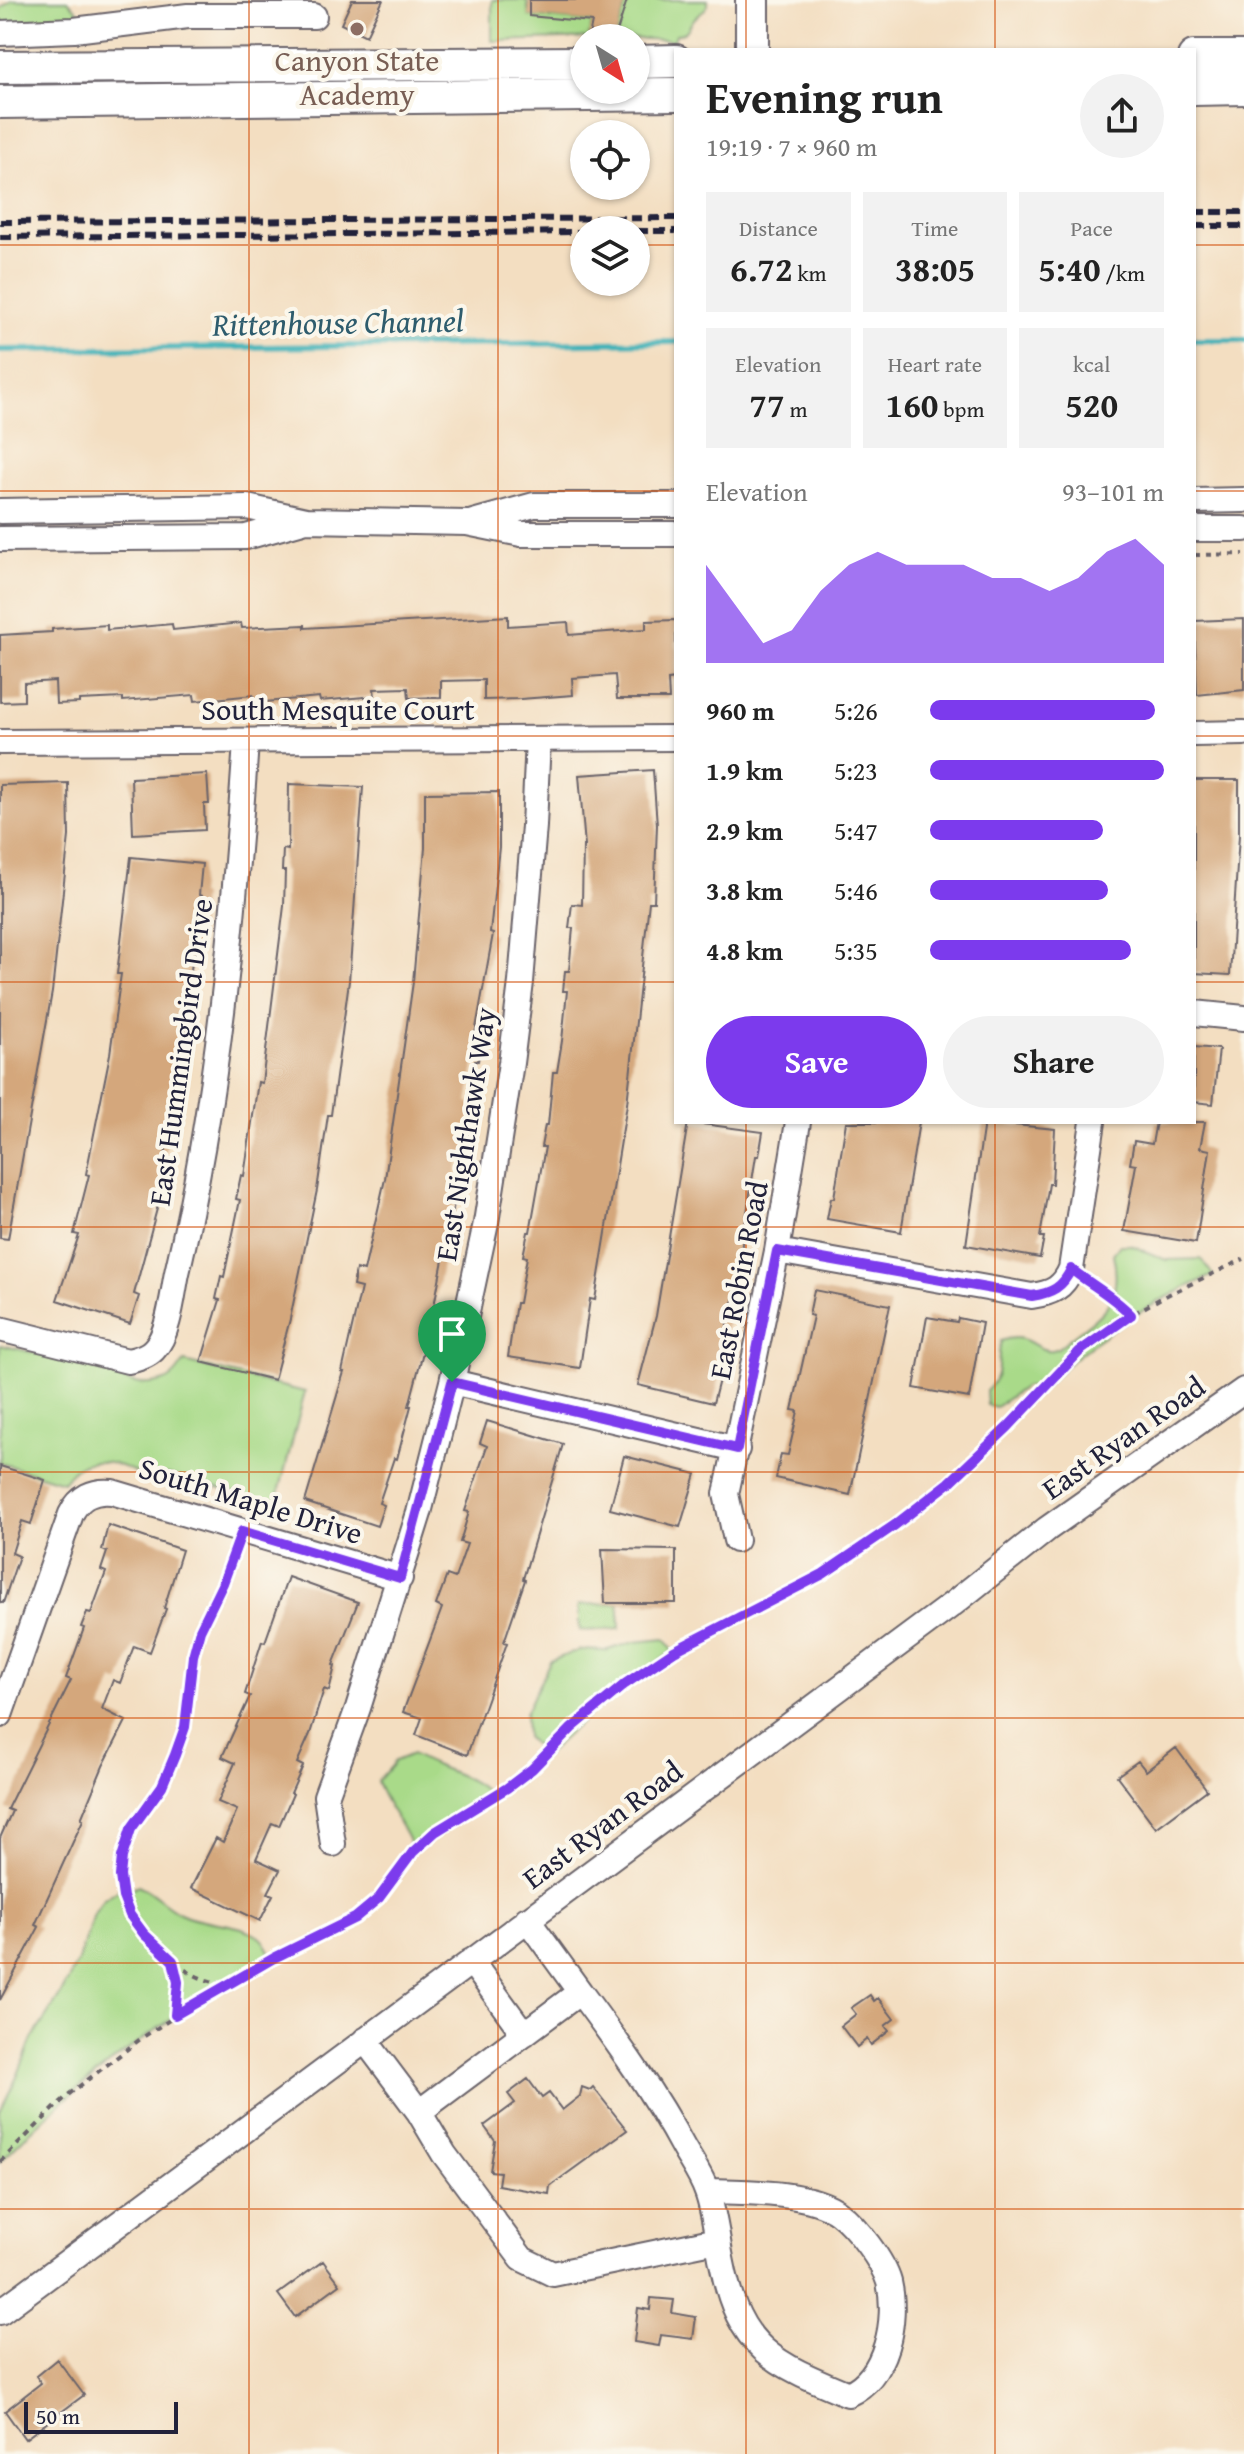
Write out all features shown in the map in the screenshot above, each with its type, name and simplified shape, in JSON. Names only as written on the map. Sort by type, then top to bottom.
[{"type":"main road","points":[[752,0],[752,48]]},
{"type":"main road","points":[[1196,57],[1244,57]]},
{"type":"main road","points":[[650,62],[674,61]]},
{"type":"main road","points":[[0,67],[570,63]]},
{"type":"main road","points":[[1196,89],[1244,88]]},
{"type":"main road","points":[[0,102],[674,94]]},
{"type":"street","points":[[0,33],[74,30],[188,16],[314,16]]},
{"type":"street","points":[[1196,501],[1244,500]]},
{"type":"street","points":[[467,523],[534,505],[674,505]]},
{"type":"street","points":[[0,511],[247,507],[306,520],[467,523],[521,534],[674,534]]},
{"type":"street","points":[[0,539],[246,537],[306,520]]},
{"type":"street","points":[[1196,529],[1244,529]]},
{"type":"street","points":[[1196,734],[1244,733]]},
{"type":"street","name":"South Mesquite Court","points":[[0,742],[674,738]]},
{"type":"street","name":"East Nighthawk Way","points":[[333,1844],[326,1796],[400,1578],[452,1382],[486,1223],[511,1063],[533,841],[538,739]]},
{"type":"street","name":"East Hummingbird Drive","points":[[0,1329],[122,1361],[141,1358],[155,1349],[163,1336],[198,1174],[213,1083],[234,913],[246,742]]},
{"type":"street","points":[[1196,1013],[1244,1018]]},
{"type":"street","name":"East Robin Road","points":[[736,1540],[726,1494],[777,1251],[798,1124]]},
{"type":"street","points":[[777,1251],[1032,1296],[1048,1294],[1066,1280],[1071,1269],[1093,1124]]},
{"type":"street","points":[[452,1382],[737,1449]]},
{"type":"street","name":"East Ryan Road","points":[[0,2312],[954,1603],[1047,1529],[1244,1390]]},
{"type":"street","name":"South Maple Drive","points":[[0,1715],[71,1514],[84,1496],[101,1491],[112,1492],[400,1578]]},
{"type":"street","points":[[527,1919],[628,2055],[670,2121],[707,2191],[726,2286],[737,2317],[763,2352],[806,2377],[848,2394],[863,2388],[876,2371],[887,2342],[892,2301],[888,2278],[863,2237],[837,2211],[806,2199],[756,2192],[707,2191]]},
{"type":"street","points":[[471,1961],[524,2034]]},
{"type":"street","points":[[419,2112],[580,1992]]},
{"type":"street","points":[[365,2040],[522,2259],[553,2274],[717,2240]]},
{"type":"path","points":[[1196,555],[1244,554]]},
{"type":"path","points":[[0,2162],[68,2095],[175,2015],[226,1984],[355,1918],[379,1898],[413,1852],[435,1832],[532,1769],[572,1728],[625,1684],[674,1651],[823,1574],[895,1525],[949,1483],[1008,1427],[1080,1351],[1131,1315],[1244,1259]]},
{"type":"path","points":[[1071,1269],[1116,1299],[1131,1315]]},
{"type":"path","points":[[226,1984],[202,1980],[173,1961],[144,1934],[130,1915],[120,1876],[131,1829],[162,1786],[185,1727],[193,1656],[200,1630],[223,1583],[242,1531]]},
{"type":"path","points":[[173,1961],[178,1982],[175,2015]]},
{"type":"green space","points":[[12,0],[68,0],[81,15],[80,18],[0,27],[0,9]]},
{"type":"green space","points":[[492,0],[527,0],[529,16],[592,22],[570,24],[570,39],[492,41]]},
{"type":"green space","points":[[627,0],[708,0],[708,5],[686,32],[676,34],[674,40],[650,39],[650,24],[619,24]]},
{"type":"green space","points":[[1120,1245],[1131,1245],[1166,1260],[1201,1259],[1213,1275],[1166,1297],[1122,1323],[1080,1354],[1042,1389],[1025,1386],[996,1407],[987,1405],[986,1391],[997,1374],[1001,1341],[1018,1338],[1053,1350],[1085,1327],[1103,1311],[1113,1293],[1116,1269],[1113,1254]]},
{"type":"green space","points":[[0,1345],[78,1363],[138,1383],[166,1381],[184,1362],[305,1392],[276,1504],[167,1474],[148,1479],[103,1462],[74,1469],[63,1482],[0,1463]]},
{"type":"green space","points":[[619,1603],[620,1629],[580,1631],[578,1605]]},
{"type":"green space","points":[[665,1639],[674,1651],[607,1700],[545,1756],[526,1737],[525,1714],[550,1661],[580,1650],[605,1651],[634,1642]]},
{"type":"green space","points":[[412,1754],[465,1778],[491,1797],[435,1832],[413,1852],[377,1782],[395,1761]]},
{"type":"green space","points":[[138,1885],[180,1913],[252,1932],[264,1941],[274,1958],[199,2002],[129,2049],[62,2102],[0,2162],[0,2111],[32,2039],[78,1961],[94,1914],[104,1899],[122,1887],[130,1889]]},
{"type":"building","points":[[352,0],[383,0],[366,36],[341,24]]},
{"type":"building","points":[[529,0],[627,0],[619,24],[592,24],[529,16]]},
{"type":"building","points":[[508,616],[508,626],[568,622],[569,635],[646,629],[646,621],[674,620],[674,679],[668,680],[669,699],[617,699],[615,675],[572,678],[573,695],[520,699],[484,700],[484,680],[441,681],[441,697],[409,698],[408,688],[374,689],[375,696],[320,701],[319,697],[254,703],[253,695],[195,701],[194,695],[123,701],[123,698],[79,700],[79,703],[56,704],[55,681],[24,683],[24,701],[0,702],[0,635],[107,625],[107,630],[172,624],[173,630],[241,623],[242,628],[305,625],[305,628]]},
{"type":"building","points":[[1244,619],[1244,690],[1197,695],[1196,621]]},
{"type":"building","points":[[653,770],[657,825],[654,902],[649,902],[627,1104],[595,1300],[590,1299],[580,1368],[508,1357],[527,1257],[523,1256],[545,1147],[541,1147],[545,1125],[548,1125],[553,1072],[557,1072],[562,1041],[567,991],[563,991],[565,971],[569,971],[573,928],[569,928],[572,904],[582,905],[585,846],[579,775]]},
{"type":"building","points":[[207,774],[209,804],[204,804],[205,830],[133,834],[131,778]]},
{"type":"building","points":[[1196,780],[1239,780],[1239,835],[1230,975],[1196,973]]},
{"type":"building","points":[[68,783],[69,836],[52,992],[8,1239],[0,1238],[0,785]]},
{"type":"building","points":[[289,784],[363,787],[349,981],[331,1115],[328,1115],[317,1190],[274,1380],[201,1362],[220,1300],[216,1299],[221,1276],[224,1277],[240,1200],[236,1199],[241,1175],[244,1176],[258,1082],[262,1083],[284,906],[285,871],[282,871],[283,849],[288,850]]},
{"type":"building","points":[[499,792],[499,847],[490,933],[493,934],[475,1034],[482,1035],[468,1103],[472,1104],[464,1163],[459,1162],[431,1321],[411,1406],[397,1459],[394,1458],[379,1503],[384,1505],[377,1526],[305,1502],[344,1372],[361,1288],[353,1286],[356,1269],[364,1271],[385,1179],[413,982],[425,848],[425,793]]},
{"type":"building","points":[[131,857],[202,864],[199,895],[202,896],[197,954],[193,954],[188,994],[193,995],[190,1016],[185,1015],[173,1099],[178,1100],[175,1121],[170,1120],[158,1205],[134,1294],[139,1296],[130,1324],[57,1300],[79,1235],[74,1234],[89,1175],[86,1174],[110,1054],[121,974],[117,974]]},
{"type":"building","points":[[1196,1047],[1219,1049],[1213,1104],[1196,1102]]},
{"type":"building","points":[[1205,1122],[1200,1148],[1210,1150],[1196,1243],[1124,1231],[1136,1165],[1130,1164],[1134,1141],[1152,1144],[1156,1124]]},
{"type":"building","points":[[688,1124],[763,1132],[759,1156],[756,1156],[740,1270],[716,1375],[720,1376],[713,1403],[638,1385],[656,1316]]},
{"type":"building","points":[[846,1124],[919,1124],[901,1232],[827,1219],[831,1198],[834,1198]]},
{"type":"building","points":[[984,1124],[1055,1129],[1052,1184],[1049,1184],[1040,1237],[1044,1237],[1040,1258],[966,1245]]},
{"type":"building","points":[[814,1290],[890,1305],[850,1495],[776,1478],[781,1454],[788,1455],[798,1411],[792,1410],[813,1316],[809,1315]]},
{"type":"building","points":[[927,1317],[982,1323],[969,1398],[914,1388]]},
{"type":"building","points":[[487,1421],[563,1444],[525,1580],[504,1642],[507,1643],[467,1755],[416,1735],[422,1718],[403,1712],[442,1608],[436,1605],[447,1575],[455,1578],[467,1544],[460,1542],[469,1512],[465,1511],[487,1446],[480,1443]]},
{"type":"building","points":[[624,1456],[696,1474],[680,1527],[610,1509]]},
{"type":"building","points":[[0,1466],[45,1480],[31,1524],[22,1521],[12,1553],[19,1556],[3,1603],[0,1602]]},
{"type":"building","points":[[108,1525],[182,1550],[150,1652],[134,1646],[120,1683],[113,1680],[102,1709],[126,1721],[103,1766],[83,1820],[35,1925],[39,1927],[0,2000],[0,1838],[12,1811],[7,1809],[71,1680],[66,1678],[84,1628],[81,1627],[87,1612],[91,1613],[106,1572],[101,1570],[107,1552],[102,1550]]},
{"type":"building","points":[[602,1549],[676,1550],[676,1603],[605,1603]]},
{"type":"building","points":[[288,1577],[358,1602],[333,1665],[329,1691],[324,1689],[297,1763],[303,1766],[293,1794],[279,1826],[272,1823],[256,1859],[280,1870],[268,1893],[273,1895],[260,1921],[191,1888],[216,1838],[223,1842],[237,1810],[218,1802],[235,1763],[222,1757],[250,1696],[245,1694]]},
{"type":"building","points":[[1176,1748],[1207,1790],[1156,1828],[1117,1776],[1138,1761],[1146,1771]]},
{"type":"building","points":[[870,1995],[874,2001],[878,1998],[894,2019],[885,2026],[889,2031],[871,2045],[867,2039],[857,2047],[841,2026],[856,2014],[851,2008]]},
{"type":"building","points":[[528,2079],[542,2098],[549,2093],[562,2110],[580,2096],[582,2087],[590,2090],[593,2087],[627,2130],[550,2186],[549,2194],[498,2185],[500,2172],[490,2171],[495,2141],[484,2126],[515,2103],[508,2094]]},
{"type":"building","points":[[323,2261],[340,2284],[295,2317],[278,2294]]},
{"type":"building","points":[[651,2298],[674,2300],[672,2313],[696,2317],[693,2339],[661,2335],[659,2346],[634,2342],[638,2308],[650,2310]]},
{"type":"building","points":[[57,2359],[84,2395],[25,2439],[5,2411],[41,2383],[36,2376]]},
{"type":"waterway","name":"Rittenhouse Channel","points":[[1196,340],[1244,340]]},
{"type":"waterway","name":"Rittenhouse Channel","points":[[0,350],[674,342]]},
{"type":"railway","points":[[1196,212],[1244,212]]},
{"type":"railway","points":[[0,222],[674,218]]},
{"type":"railway","points":[[1196,226],[1244,226]]},
{"type":"railway","points":[[650,231],[674,231]]},
{"type":"railway","points":[[0,237],[570,232]]},
{"type":"place","name":"Canyon State Academy","points":[[357,29]]},
{"type":"route","points":[[777,1251],[1032,1296],[1057,1289],[1071,1269],[1116,1299],[1131,1315],[1080,1351],[1008,1427],[949,1483],[895,1525],[823,1574],[674,1651],[625,1684],[572,1728],[532,1769],[435,1832],[413,1852],[379,1898],[355,1918],[274,1958],[175,2015],[178,1982],[173,1961],[144,1934],[130,1915],[120,1876],[122,1857],[131,1829],[162,1786],[175,1755],[185,1727],[193,1656],[200,1630],[223,1583],[242,1531],[400,1578],[452,1382],[737,1449],[777,1251]]}]
